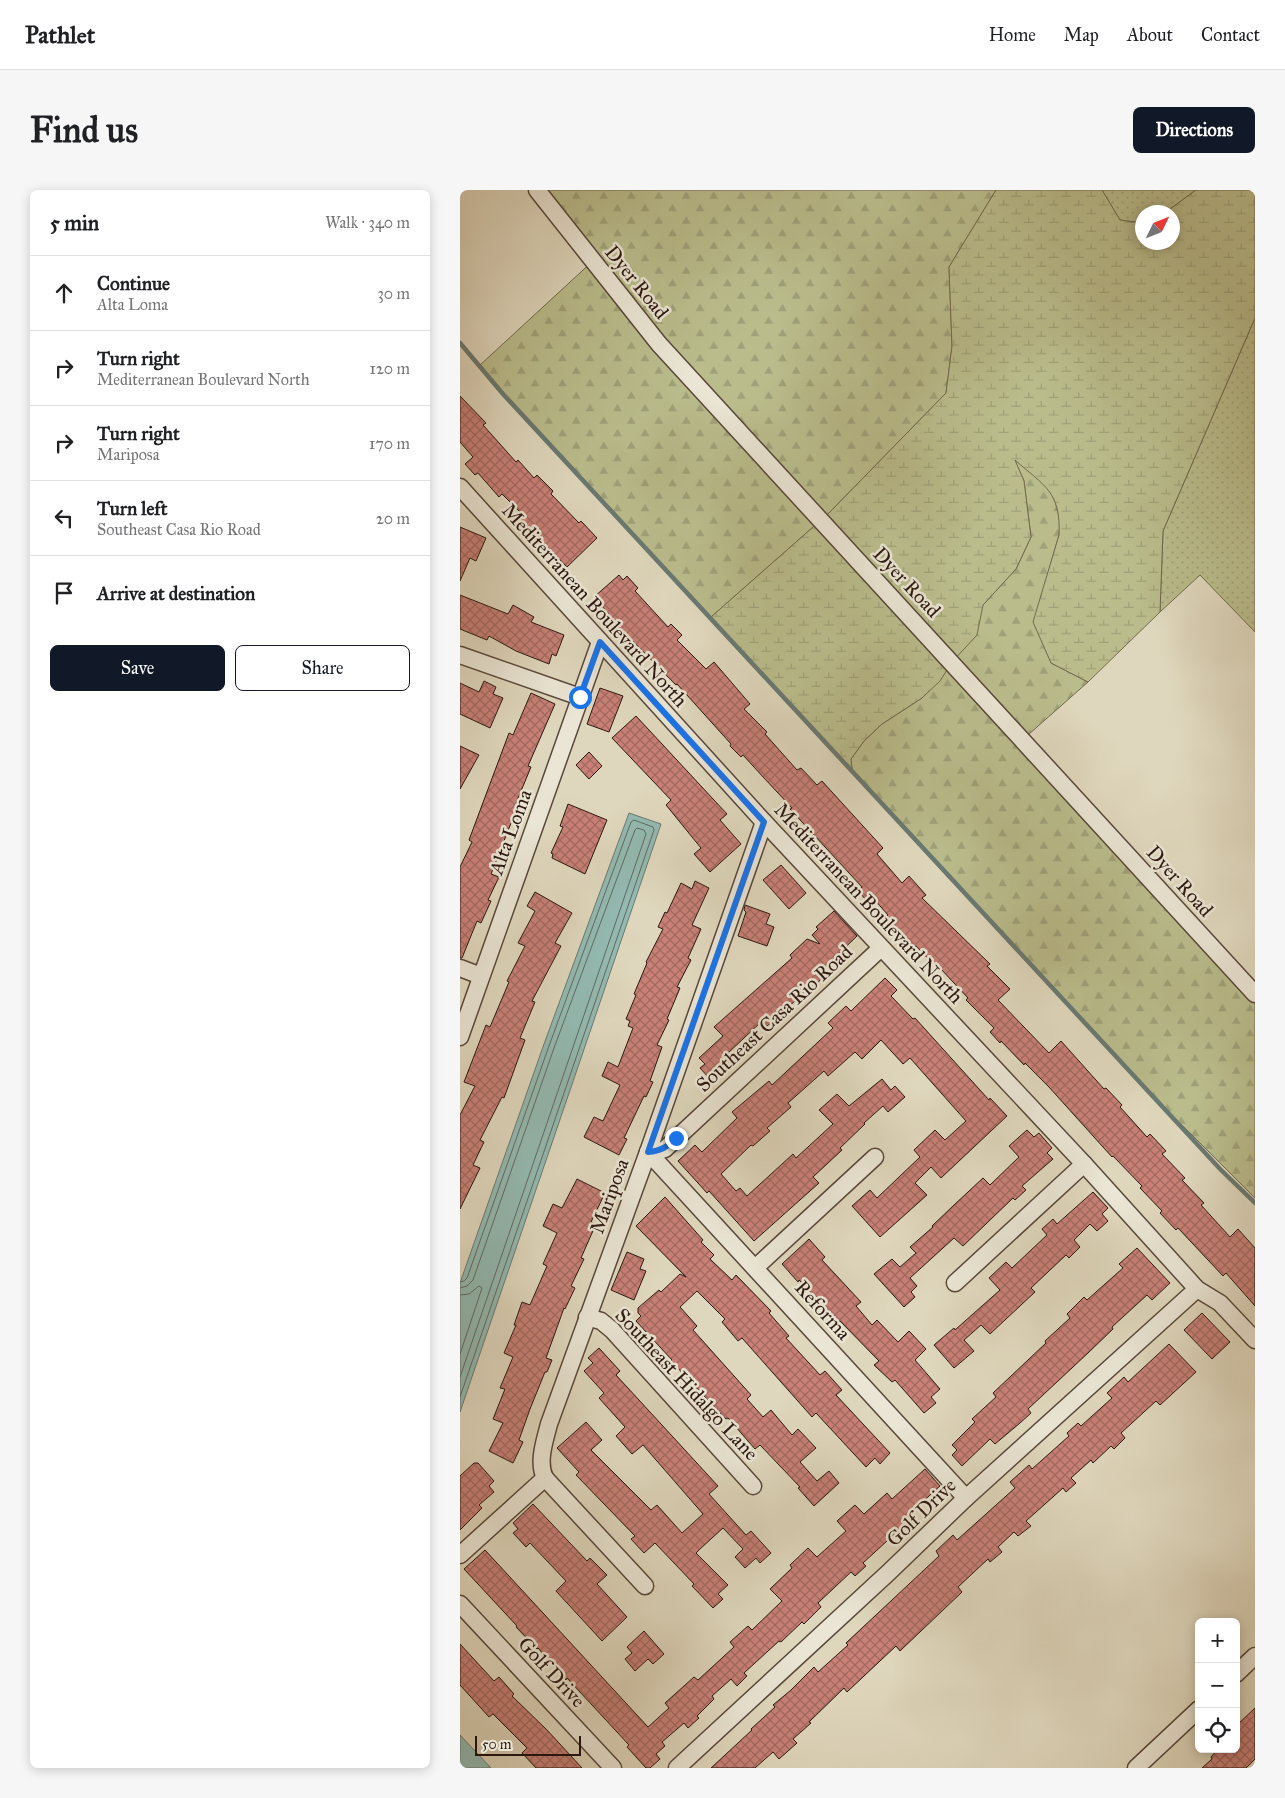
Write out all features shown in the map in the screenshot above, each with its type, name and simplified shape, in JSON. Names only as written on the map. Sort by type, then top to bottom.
[{"type":"street","name":"Dyer Road","points":[[537,190],[659,344],[1255,994]]},
{"type":"street","name":"Mediterranean Boulevard North","points":[[461,490],[764,822],[1084,1164],[1197,1289],[1220,1303],[1255,1340]]},
{"type":"street","name":"Alta Loma","points":[[460,1038],[600,642]]},
{"type":"street","points":[[460,655],[580,697]]},
{"type":"street","name":"Mariposa","points":[[545,1478],[542,1472],[542,1461],[548,1424],[648,1152],[764,822]]},
{"type":"street","name":"Southeast Casa Rio Road","points":[[648,1152],[665,1149],[881,948]]},
{"type":"street","points":[[460,968],[481,976]]},
{"type":"street","name":"Reforma","points":[[648,1152],[966,1498]]},
{"type":"street","points":[[755,1268],[876,1157]]},
{"type":"street","points":[[955,1283],[1084,1164]]},
{"type":"street","name":"Golf Drive","points":[[677,1768],[888,1573],[966,1498],[1197,1289]]},
{"type":"street","name":"Southeast Hidalgo Lane","points":[[587,1317],[601,1321],[612,1330],[753,1486]]},
{"type":"street","points":[[460,1555],[545,1478],[645,1586]]},
{"type":"street","name":"Golf Drive","points":[[460,1604],[614,1768]]},
{"type":"street","points":[[1240,1670],[1255,1656]]},
{"type":"street","points":[[1136,1768],[1195,1713]]},
{"type":"green space","points":[[540,190],[996,190],[949,267],[952,346],[946,393],[829,513],[711,617],[479,366],[595,259]]},
{"type":"green space","points":[[996,190],[1102,190],[1120,220],[1135,222],[1135,250],[1180,250],[1180,205],[1176,205],[1196,190],[1255,190],[1255,318],[1163,531],[1160,612],[1088,682],[1051,663],[1033,622],[1059,535],[1057,508],[1049,491],[1015,460],[1024,481],[1031,537],[1016,569],[983,605],[977,635],[952,662],[940,681],[922,698],[882,724],[864,741],[851,759],[852,769],[711,617],[829,513],[946,393],[952,346],[949,267]]},
{"type":"green space","points":[[1102,190],[1196,190],[1176,205],[1135,205],[1135,222],[1120,220]]},
{"type":"green space","points":[[1255,318],[1255,632],[1200,575],[1160,612],[1163,531]]},
{"type":"green space","points":[[1014,459],[1047,486],[1055,501],[1060,521],[1059,535],[1049,570],[1051,663],[1088,682],[1020,742],[1255,992],[1255,1198],[1161,1104],[852,769],[851,759],[864,741],[882,724],[922,698],[983,605],[1016,569],[1031,537],[1024,481]]},
{"type":"water","points":[[629,813],[661,824],[460,1412],[460,1283],[544,1044]]},
{"type":"water","points":[[460,1735],[491,1768],[460,1768]]},
{"type":"building","points":[[460,396],[486,423],[483,425],[516,462],[518,460],[534,478],[537,475],[553,491],[551,494],[579,523],[581,521],[597,538],[567,567],[516,515],[520,512],[502,494],[499,497],[478,473],[475,475],[465,464],[473,457],[460,442]]},
{"type":"building","points":[[460,527],[486,538],[476,561],[470,558],[460,581]]},
{"type":"building","points":[[619,575],[623,580],[627,576],[638,588],[635,591],[668,627],[671,624],[682,635],[677,640],[706,669],[714,662],[750,704],[744,709],[767,732],[765,734],[797,770],[801,768],[817,785],[822,781],[883,848],[877,854],[902,883],[909,876],[926,895],[922,898],[990,964],[987,966],[1010,989],[998,1000],[1049,1053],[1061,1041],[1104,1089],[1106,1088],[1122,1105],[1120,1107],[1147,1137],[1150,1134],[1166,1151],[1162,1154],[1185,1178],[1182,1180],[1204,1203],[1201,1205],[1230,1237],[1238,1229],[1255,1248],[1255,1306],[1226,1273],[1223,1276],[1178,1228],[1176,1230],[1160,1213],[1162,1211],[1140,1188],[1142,1186],[1112,1157],[1048,1086],[1001,1041],[1000,1043],[990,1032],[994,1028],[966,1000],[968,998],[940,968],[939,970],[916,946],[914,948],[885,918],[888,915],[873,898],[868,902],[858,891],[862,887],[790,809],[792,808],[743,755],[741,757],[730,746],[731,744],[677,684],[614,622],[594,597]]},
{"type":"building","points":[[460,595],[508,614],[513,605],[534,617],[531,622],[564,635],[556,656],[552,654],[549,664],[516,651],[489,636],[487,640],[460,629]]},
{"type":"building","points":[[484,681],[496,687],[493,694],[503,698],[490,728],[460,714],[460,683],[479,692]]},
{"type":"building","points":[[600,688],[623,696],[609,732],[587,724]]},
{"type":"building","points":[[531,693],[555,704],[528,766],[531,767],[516,803],[523,806],[518,820],[513,818],[491,874],[499,877],[488,900],[491,901],[481,923],[477,921],[462,958],[460,958],[460,867],[472,842],[469,840],[509,733],[513,735]]},
{"type":"building","points":[[636,716],[727,814],[720,820],[741,844],[710,872],[694,854],[701,848],[666,805],[671,800],[612,738]]},
{"type":"building","points":[[460,746],[479,755],[460,789]]},
{"type":"building","points":[[589,752],[602,766],[589,779],[576,765]]},
{"type":"building","points":[[568,804],[607,820],[585,874],[552,858],[553,854],[551,853],[563,827],[560,826]]},
{"type":"building","points":[[781,865],[806,893],[789,909],[763,880]]},
{"type":"building","points":[[695,881],[709,888],[692,925],[701,929],[688,958],[691,960],[677,987],[680,988],[667,1019],[669,1020],[657,1045],[662,1047],[650,1081],[653,1082],[646,1097],[644,1096],[624,1138],[627,1139],[619,1155],[584,1137],[594,1117],[603,1121],[620,1085],[602,1076],[608,1062],[618,1067],[633,1028],[628,1026],[630,1021],[626,1019],[646,962],[663,929],[658,927],[681,883],[692,889]]},
{"type":"building","points":[[535,892],[572,913],[555,943],[561,946],[532,1001],[535,1002],[520,1038],[525,1040],[504,1098],[502,1097],[480,1140],[484,1142],[473,1165],[480,1168],[460,1209],[460,1115],[475,1086],[464,1082],[486,1025],[490,1027],[509,982],[507,981],[525,946],[518,943],[535,911],[527,906]]},
{"type":"building","points":[[745,905],[770,914],[766,924],[774,927],[767,946],[738,936],[746,912],[744,910]]},
{"type":"building","points":[[834,911],[857,936],[823,969],[827,974],[767,1026],[762,1021],[727,1054],[732,1059],[710,1079],[700,1068],[705,1064],[699,1058],[723,1036],[714,1027],[792,958],[790,955],[807,939],[820,944],[812,935],[818,929],[816,927]]},
{"type":"building","points":[[885,978],[897,990],[891,996],[913,1019],[915,1018],[989,1100],[990,1098],[1007,1116],[941,1178],[931,1167],[915,1183],[927,1195],[880,1237],[852,1206],[870,1190],[877,1198],[920,1157],[914,1150],[935,1130],[945,1140],[966,1121],[910,1058],[903,1064],[881,1040],[862,1059],[855,1052],[828,1076],[824,1071],[788,1103],[791,1107],[767,1128],[770,1131],[753,1146],[751,1145],[721,1174],[736,1191],[740,1188],[747,1196],[793,1154],[796,1158],[833,1124],[819,1110],[837,1094],[849,1106],[882,1079],[891,1090],[895,1086],[905,1097],[888,1112],[883,1106],[864,1123],[840,1148],[842,1150],[813,1177],[819,1183],[754,1241],[709,1191],[707,1193],[678,1161],[695,1145],[702,1152],[737,1118],[732,1112],[769,1081],[772,1085],[833,1028],[828,1023],[846,1006],[851,1011]]},
{"type":"building","points":[[1027,1130],[1034,1137],[1039,1133],[1052,1148],[1047,1153],[1053,1159],[1022,1186],[1026,1190],[1015,1200],[1013,1198],[963,1246],[954,1238],[910,1278],[917,1286],[911,1292],[915,1297],[904,1307],[874,1274],[892,1259],[900,1267],[916,1253],[910,1247],[983,1178],[990,1185],[1019,1157],[1009,1146]]},
{"type":"building","points":[[577,1179],[605,1193],[591,1222],[596,1224],[581,1258],[584,1259],[571,1286],[575,1288],[564,1308],[546,1358],[552,1360],[530,1409],[519,1440],[523,1442],[513,1463],[489,1451],[503,1423],[493,1419],[505,1389],[500,1388],[513,1357],[504,1353],[516,1325],[514,1325],[522,1302],[530,1305],[547,1266],[543,1264],[557,1233],[543,1226],[553,1204],[562,1208]]},
{"type":"building","points":[[1093,1192],[1108,1208],[1102,1214],[1108,1221],[1097,1231],[1090,1224],[1074,1240],[1080,1247],[1069,1258],[1066,1255],[1031,1288],[1035,1292],[990,1334],[981,1325],[964,1340],[974,1351],[954,1368],[934,1345],[954,1328],[955,1330],[1000,1290],[989,1278],[1006,1262],[1012,1268],[1047,1235],[1042,1229],[1053,1219],[1057,1224]]},
{"type":"building","points":[[665,1197],[703,1240],[701,1242],[714,1255],[710,1259],[732,1280],[736,1275],[771,1311],[769,1313],[789,1336],[786,1338],[820,1375],[825,1371],[842,1390],[836,1395],[890,1453],[880,1464],[875,1458],[866,1467],[816,1413],[812,1417],[742,1338],[738,1341],[722,1322],[725,1319],[697,1291],[680,1307],[697,1326],[693,1330],[751,1395],[747,1399],[763,1417],[771,1410],[792,1435],[798,1429],[816,1448],[800,1462],[817,1481],[829,1471],[839,1483],[814,1506],[798,1488],[800,1487],[760,1445],[755,1449],[728,1418],[726,1419],[671,1361],[636,1321],[641,1316],[638,1313],[638,1308],[659,1290],[661,1292],[680,1274],[686,1277],[636,1226]]},
{"type":"building","points":[[809,1239],[825,1257],[822,1260],[861,1302],[856,1306],[872,1325],[877,1320],[898,1342],[909,1331],[926,1349],[915,1360],[940,1389],[931,1397],[936,1403],[924,1413],[895,1380],[892,1382],[874,1365],[879,1361],[782,1264]]},
{"type":"building","points":[[1137,1248],[1170,1283],[1152,1300],[1147,1295],[1028,1409],[1031,1413],[995,1444],[990,1439],[962,1466],[952,1455],[957,1450],[952,1445],[975,1422],[972,1419],[996,1397],[993,1393],[1070,1318],[1067,1314],[1084,1297],[1087,1300],[1123,1268],[1119,1264]]},
{"type":"building","points":[[627,1252],[644,1259],[640,1269],[646,1271],[634,1300],[611,1290]]},
{"type":"building","points":[[1202,1313],[1230,1342],[1212,1359],[1184,1330]]},
{"type":"building","points":[[1169,1344],[1196,1372],[1160,1405],[1156,1401],[1121,1433],[1125,1438],[1114,1449],[1111,1446],[1093,1463],[1091,1460],[1071,1478],[1076,1483],[1066,1492],[1063,1488],[1026,1521],[1031,1526],[1018,1536],[1014,1532],[998,1547],[1002,1552],[990,1562],[988,1559],[958,1587],[962,1592],[900,1651],[896,1646],[847,1692],[844,1688],[793,1739],[797,1743],[779,1759],[773,1752],[755,1768],[711,1768],[775,1707],[773,1705],[814,1667],[818,1672],[848,1645],[846,1643],[939,1556],[936,1551],[953,1535],[957,1540],[1015,1488],[1010,1482],[1029,1465],[1032,1469],[1069,1436],[1067,1433],[1078,1423],[1081,1426],[1112,1398],[1107,1393],[1124,1377],[1128,1382]]},
{"type":"building","points":[[599,1348],[620,1371],[616,1375],[718,1486],[709,1494],[746,1535],[751,1531],[771,1553],[760,1563],[756,1558],[745,1568],[735,1557],[743,1549],[723,1528],[700,1549],[696,1553],[728,1585],[718,1594],[723,1599],[713,1608],[692,1586],[694,1584],[655,1543],[644,1553],[631,1539],[635,1536],[576,1475],[579,1472],[557,1448],[586,1422],[602,1440],[591,1450],[651,1510],[657,1505],[682,1533],[703,1514],[643,1445],[632,1454],[616,1436],[625,1427],[599,1398],[604,1393],[584,1371],[593,1363],[588,1358]]},
{"type":"building","points":[[474,1463],[478,1463],[494,1481],[489,1486],[494,1492],[479,1505],[482,1508],[460,1530],[460,1476]]},
{"type":"building","points":[[925,1469],[940,1486],[907,1516],[912,1522],[901,1531],[900,1529],[863,1563],[866,1566],[855,1576],[851,1572],[818,1603],[821,1607],[804,1624],[802,1622],[744,1673],[747,1676],[737,1686],[731,1679],[712,1696],[714,1699],[697,1716],[699,1718],[688,1728],[684,1723],[662,1742],[665,1746],[656,1754],[660,1759],[650,1768],[646,1768],[627,1747],[629,1745],[567,1678],[566,1680],[538,1648],[516,1627],[464,1569],[485,1550],[648,1727],[669,1708],[665,1703],[694,1677],[698,1680],[734,1647],[730,1642],[748,1626],[752,1630],[782,1601],[770,1589],[792,1568],[790,1565],[808,1548],[817,1557],[846,1531],[837,1521],[855,1505],[864,1514],[887,1493],[892,1499]]},
{"type":"building","points":[[533,1504],[587,1561],[590,1558],[607,1575],[597,1584],[627,1617],[602,1641],[556,1591],[566,1581],[530,1543],[526,1547],[513,1533],[518,1529],[513,1523]]},
{"type":"building","points":[[644,1631],[664,1654],[653,1664],[648,1659],[635,1671],[625,1659],[632,1653],[627,1647]]},
{"type":"building","points":[[460,1644],[494,1681],[499,1677],[514,1694],[512,1696],[582,1768],[536,1768],[522,1753],[527,1748],[493,1714],[489,1717],[460,1685]]},
{"type":"building","points":[[1255,1708],[1255,1759],[1246,1768],[1202,1768],[1212,1759],[1211,1757],[1214,1753],[1240,1753],[1240,1722]]},
{"type":"waterway","points":[[460,343],[503,394],[1221,1170],[1255,1203]]},
{"type":"route","points":[[580,697],[600,642],[764,822],[648,1152],[665,1149],[676,1138]]}]
